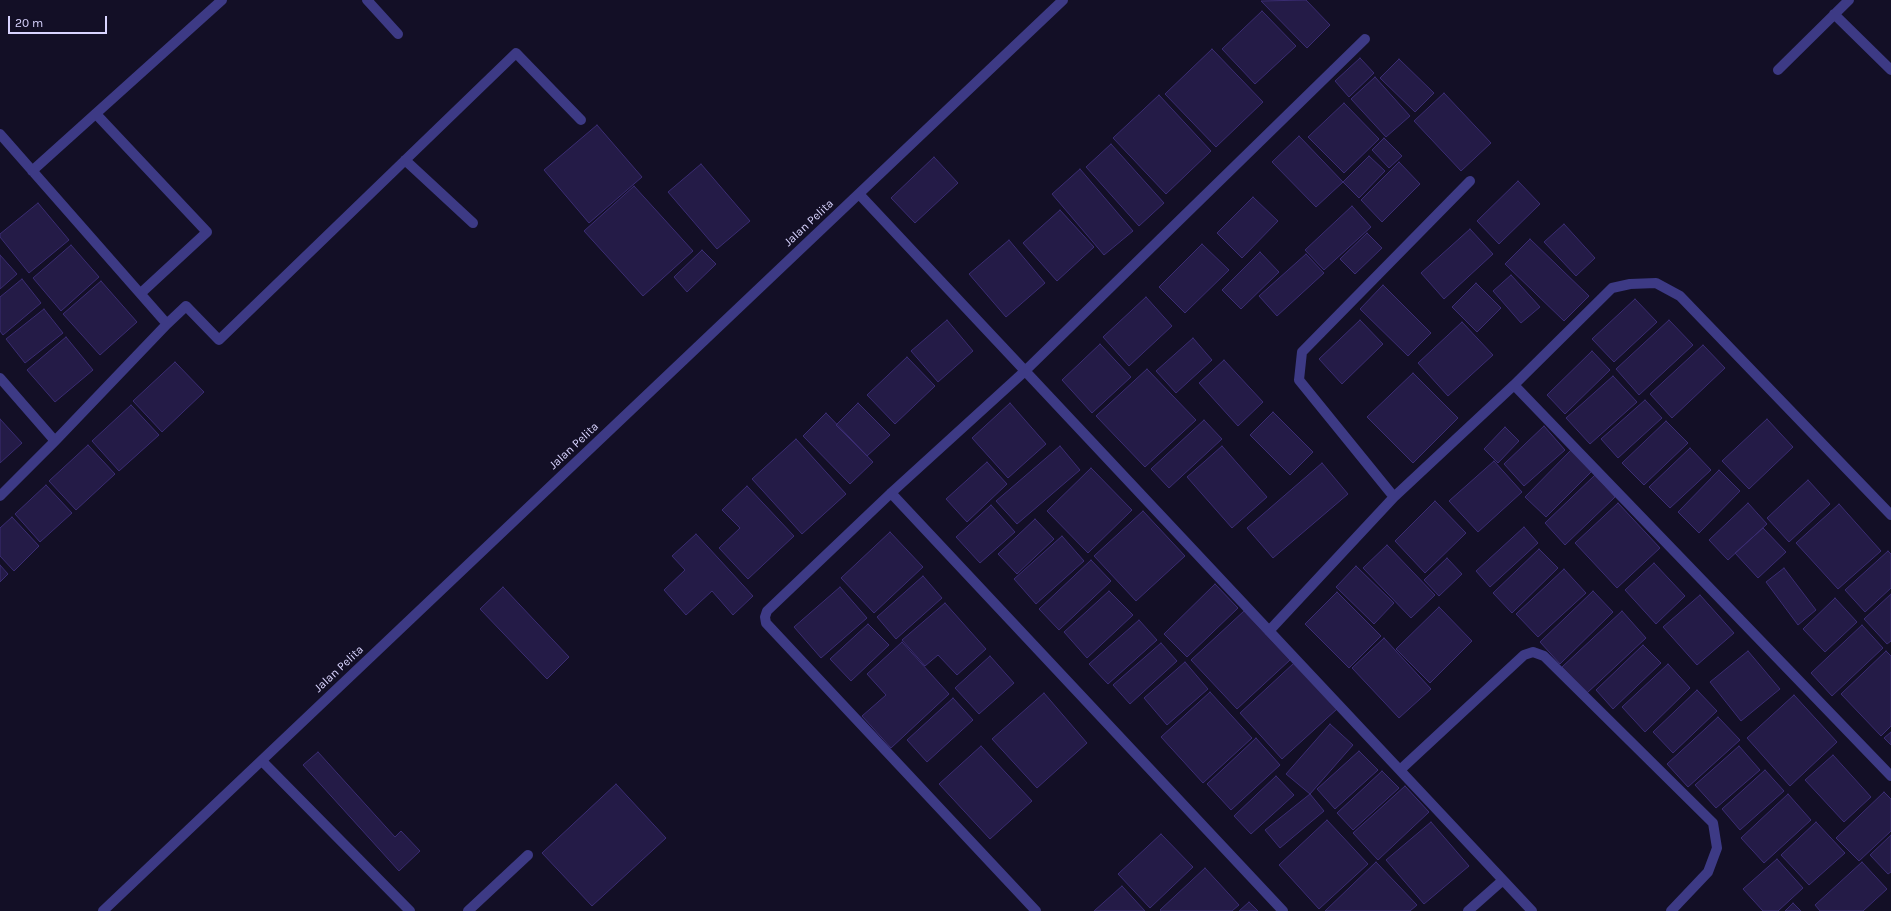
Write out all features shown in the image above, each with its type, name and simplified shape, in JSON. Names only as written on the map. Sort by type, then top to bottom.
[{"type":"street","points":[[32,171],[222,0]]},
{"type":"street","points":[[366,0],[398,34]]},
{"type":"street","name":"Jalan Pelita","points":[[103,911],[1063,0]]},
{"type":"street","points":[[1778,70],[1849,0]]},
{"type":"street","points":[[1834,14],[1891,70]]},
{"type":"street","points":[[1036,911],[766,623],[765,617],[767,611],[1024,371],[1365,39]]},
{"type":"street","points":[[0,496],[186,306],[219,340],[516,53],[581,120]]},
{"type":"street","points":[[96,114],[207,232],[141,292]]},
{"type":"street","points":[[0,134],[141,292],[167,324]]},
{"type":"street","points":[[405,160],[473,223]]},
{"type":"street","points":[[1394,497],[1299,380],[1302,352],[1470,181]]},
{"type":"street","points":[[859,194],[1532,911]]},
{"type":"street","points":[[1269,631],[1394,497],[1514,385],[1612,288],[1630,284],[1656,283],[1680,296],[1891,515]]},
{"type":"street","points":[[0,378],[55,441]]},
{"type":"street","points":[[1514,385],[1891,776]]},
{"type":"street","points":[[891,494],[1283,911]]},
{"type":"street","points":[[1400,770],[1524,655],[1533,652],[1544,656],[1713,823],[1717,848],[1708,872],[1671,911]]},
{"type":"street","points":[[262,760],[410,911]]},
{"type":"street","points":[[468,911],[528,855]]},
{"type":"street","points":[[1468,911],[1503,880]]},
{"type":"building","points":[[1306,0],[1330,25],[1307,48],[1261,1]]},
{"type":"building","points":[[1262,11],[1296,46],[1255,84],[1222,49]]},
{"type":"building","points":[[1212,49],[1263,102],[1216,147],[1165,94]]},
{"type":"building","points":[[1360,58],[1374,73],[1349,97],[1335,81]]},
{"type":"building","points":[[1399,59],[1434,93],[1415,112],[1380,78]]},
{"type":"building","points":[[1375,77],[1410,116],[1386,137],[1351,99]]},
{"type":"building","points":[[1444,93],[1491,143],[1461,171],[1414,121]]},
{"type":"building","points":[[1159,95],[1211,151],[1166,194],[1113,138]]},
{"type":"building","points":[[1344,103],[1379,139],[1344,173],[1308,137]]},
{"type":"building","points":[[597,125],[642,177],[589,223],[544,170]]},
{"type":"building","points":[[1299,136],[1343,182],[1316,207],[1272,162]]},
{"type":"building","points":[[1384,138],[1402,156],[1389,168],[1372,150]]},
{"type":"building","points":[[1111,144],[1164,203],[1139,226],[1086,167]]},
{"type":"building","points":[[1369,156],[1385,171],[1359,198],[1343,182]]},
{"type":"building","points":[[934,157],[958,183],[915,223],[891,198]]},
{"type":"building","points":[[1399,162],[1420,184],[1382,222],[1361,200]]},
{"type":"building","points":[[701,164],[750,221],[717,249],[668,192]]},
{"type":"building","points":[[1080,169],[1133,231],[1104,255],[1052,194]]},
{"type":"building","points":[[1518,181],[1540,204],[1499,244],[1477,221]]},
{"type":"building","points":[[634,186],[693,251],[643,296],[584,231]]},
{"type":"building","points":[[1253,197],[1278,221],[1242,258],[1217,233]]},
{"type":"building","points":[[38,203],[69,240],[29,273],[0,237],[0,234]]},
{"type":"building","points":[[1352,206],[1371,227],[1324,270],[1305,250]]},
{"type":"building","points":[[1060,210],[1094,247],[1057,281],[1023,243]]},
{"type":"building","points":[[1564,224],[1595,258],[1576,276],[1544,242]]},
{"type":"building","points":[[1470,229],[1493,254],[1444,299],[1421,273]]},
{"type":"building","points":[[1367,233],[1382,248],[1355,274],[1340,259]]},
{"type":"building","points":[[1530,239],[1589,296],[1564,321],[1505,264]]},
{"type":"building","points":[[1009,240],[1045,283],[1006,317],[969,274]]},
{"type":"building","points":[[1202,244],[1229,270],[1185,313],[1159,287]]},
{"type":"building","points":[[71,245],[99,277],[61,311],[33,278]]},
{"type":"building","points":[[702,250],[716,264],[687,292],[674,277]]},
{"type":"building","points":[[1260,252],[1279,272],[1241,309],[1222,290]]},
{"type":"building","points":[[1306,254],[1324,273],[1277,316],[1259,296]]},
{"type":"building","points":[[0,255],[17,274],[0,289]]},
{"type":"building","points":[[1511,275],[1540,307],[1521,323],[1493,291]]},
{"type":"building","points":[[22,279],[41,303],[3,335],[0,331],[0,297]]},
{"type":"building","points":[[101,281],[137,322],[100,355],[63,314]]},
{"type":"building","points":[[1476,283],[1501,308],[1477,332],[1452,307]]},
{"type":"building","points":[[1383,285],[1431,333],[1408,356],[1360,309]]},
{"type":"building","points":[[1146,297],[1172,326],[1129,366],[1103,337]]},
{"type":"building","points":[[1635,299],[1657,322],[1614,362],[1592,339]]},
{"type":"building","points":[[44,309],[63,333],[25,363],[6,339]]},
{"type":"building","points":[[947,320],[973,351],[938,382],[911,351]]},
{"type":"building","points":[[1360,320],[1383,344],[1342,384],[1319,359]]},
{"type":"building","points":[[1669,320],[1693,345],[1639,395],[1616,369]]},
{"type":"building","points":[[1462,322],[1493,355],[1448,396],[1418,363]]},
{"type":"building","points":[[66,337],[93,370],[55,402],[27,370]]},
{"type":"building","points":[[1193,338],[1212,360],[1176,393],[1156,371]]},
{"type":"building","points":[[1100,344],[1131,377],[1092,413],[1062,380]]},
{"type":"building","points":[[1703,345],[1725,368],[1672,418],[1650,394]]},
{"type":"building","points":[[1592,351],[1610,370],[1565,414],[1547,395]]},
{"type":"building","points":[[907,357],[935,386],[895,424],[867,395]]},
{"type":"building","points":[[1224,360],[1263,402],[1238,426],[1199,383]]},
{"type":"building","points":[[175,362],[204,392],[162,432],[133,401]]},
{"type":"building","points":[[1147,369],[1196,420],[1145,467],[1096,416]]},
{"type":"building","points":[[1413,373],[1458,418],[1413,463],[1367,417]]},
{"type":"building","points":[[1613,376],[1637,402],[1590,444],[1566,418]]},
{"type":"building","points":[[1645,400],[1662,418],[1618,458],[1601,439]]},
{"type":"building","points":[[858,403],[890,435],[867,456],[836,425]]},
{"type":"building","points":[[1010,403],[1046,444],[1008,478],[972,438]]},
{"type":"building","points":[[131,405],[159,435],[119,471],[92,441]]},
{"type":"building","points":[[1273,412],[1313,452],[1290,475],[1250,435]]},
{"type":"building","points":[[826,413],[873,462],[850,484],[803,436]]},
{"type":"building","points":[[0,419],[22,443],[0,463]]},
{"type":"building","points":[[1767,419],[1793,447],[1749,489],[1722,461]]},
{"type":"building","points":[[1204,420],[1222,439],[1169,488],[1151,469]]},
{"type":"building","points":[[1666,421],[1688,443],[1644,485],[1622,463]]},
{"type":"building","points":[[1544,426],[1565,450],[1524,486],[1504,464]]},
{"type":"building","points":[[1505,427],[1519,441],[1498,463],[1484,449]]},
{"type":"building","points":[[796,439],[846,494],[802,534],[752,479]]},
{"type":"building","points":[[88,445],[115,474],[76,510],[49,481]]},
{"type":"building","points":[[1060,446],[1080,470],[1017,524],[996,501]]},
{"type":"building","points":[[1222,446],[1267,497],[1232,528],[1187,477]]},
{"type":"building","points":[[1690,448],[1711,470],[1670,508],[1649,487]]},
{"type":"building","points":[[1571,450],[1592,471],[1546,517],[1525,497]]},
{"type":"building","points":[[1494,461],[1522,492],[1478,532],[1449,501]]},
{"type":"building","points":[[987,462],[1007,484],[967,522],[946,499]]},
{"type":"building","points":[[1322,463],[1348,494],[1273,558],[1247,528]]},
{"type":"building","points":[[1091,468],[1132,510],[1088,553],[1047,511]]},
{"type":"building","points":[[1719,470],[1740,491],[1699,533],[1678,512]]},
{"type":"building","points":[[1595,475],[1615,497],[1565,545],[1545,523]]},
{"type":"building","points":[[1808,480],[1830,504],[1789,542],[1767,518]]},
{"type":"building","points":[[46,485],[72,513],[40,542],[15,514]]},
{"type":"building","points":[[747,486],[794,536],[748,579],[719,548],[740,528],[722,510]]},
{"type":"building","points":[[1435,501],[1466,533],[1425,573],[1395,541]]},
{"type":"building","points":[[1618,503],[1660,548],[1617,588],[1575,543]]},
{"type":"building","points":[[1748,503],[1767,524],[1728,560],[1709,540]]},
{"type":"building","points":[[1839,504],[1881,551],[1838,589],[1796,543]]},
{"type":"building","points":[[991,505],[1015,532],[980,563],[956,537]]},
{"type":"building","points":[[1143,511],[1185,556],[1136,601],[1094,556]]},
{"type":"building","points":[[12,517],[39,546],[14,571],[0,556],[0,528]]},
{"type":"building","points":[[1035,519],[1054,539],[1017,574],[998,554]]},
{"type":"building","points":[[1524,527],[1538,543],[1490,587],[1476,571]]},
{"type":"building","points":[[1763,528],[1786,552],[1758,578],[1735,553]]},
{"type":"building","points":[[890,532],[923,567],[874,613],[841,578]]},
{"type":"building","points":[[696,534],[753,596],[733,615],[712,591],[686,615],[664,590],[685,570],[672,556]]},
{"type":"building","points":[[1062,536],[1084,561],[1036,604],[1014,579]]},
{"type":"building","points":[[1387,545],[1435,595],[1411,618],[1363,568]]},
{"type":"building","points":[[1539,549],[1558,568],[1512,613],[1493,593]]},
{"type":"building","points":[[1888,551],[1891,554],[1891,588],[1865,612],[1845,590]]},
{"type":"building","points":[[1447,558],[1462,574],[1439,596],[1424,580]]},
{"type":"building","points":[[1091,560],[1111,581],[1059,630],[1039,609]]},
{"type":"building","points":[[1654,563],[1685,596],[1656,624],[1625,590]]},
{"type":"building","points":[[0,565],[8,574],[0,582]]},
{"type":"building","points":[[1356,566],[1394,603],[1374,624],[1336,587]]},
{"type":"building","points":[[1784,568],[1816,610],[1798,625],[1766,582]]},
{"type":"building","points":[[1564,569],[1586,593],[1538,637],[1516,614]]},
{"type":"building","points":[[923,576],[942,598],[896,639],[877,617]]},
{"type":"building","points":[[1215,584],[1238,608],[1187,657],[1164,634]]},
{"type":"building","points":[[503,587],[569,657],[547,679],[480,609]]},
{"type":"building","points":[[840,587],[867,618],[821,658],[794,627]]},
{"type":"building","points":[[1109,591],[1133,615],[1087,658],[1064,632]]},
{"type":"building","points":[[1593,591],[1613,612],[1560,664],[1540,642]]},
{"type":"building","points":[[1337,592],[1381,636],[1349,668],[1305,624]]},
{"type":"building","points":[[1891,594],[1891,641],[1887,644],[1864,619]]},
{"type":"building","points":[[1700,595],[1734,633],[1697,665],[1663,627]]},
{"type":"building","points":[[1835,598],[1857,622],[1825,652],[1803,629]]},
{"type":"building","points":[[945,603],[986,649],[957,675],[938,655],[925,666],[902,640]]},
{"type":"building","points":[[1439,607],[1472,641],[1430,683],[1396,649]]},
{"type":"building","points":[[1244,611],[1290,660],[1237,709],[1191,660]]},
{"type":"building","points":[[1622,611],[1646,638],[1587,693],[1562,667]]},
{"type":"building","points":[[1139,620],[1157,640],[1108,684],[1089,664]]},
{"type":"building","points":[[868,624],[889,645],[851,681],[830,659]]},
{"type":"building","points":[[1862,625],[1883,648],[1832,696],[1811,673]]},
{"type":"building","points":[[1384,638],[1431,689],[1399,718],[1352,668]]},
{"type":"building","points":[[902,642],[949,694],[891,748],[862,716],[886,695],[867,674]]},
{"type":"building","points":[[1161,643],[1177,661],[1130,704],[1113,685]]},
{"type":"building","points":[[1643,645],[1661,663],[1613,709],[1596,690]]},
{"type":"building","points":[[1748,651],[1780,689],[1741,721],[1710,682]]},
{"type":"building","points":[[1886,651],[1891,656],[1891,726],[1881,736],[1841,694]]},
{"type":"building","points":[[990,656],[1014,683],[979,714],[955,688]]},
{"type":"building","points":[[1185,662],[1208,689],[1167,725],[1144,698]]},
{"type":"building","points":[[1294,663],[1337,709],[1282,759],[1240,713]]},
{"type":"building","points":[[1668,664],[1690,688],[1645,732],[1622,707]]},
{"type":"building","points":[[1697,690],[1717,711],[1673,753],[1653,732]]},
{"type":"building","points":[[1210,692],[1252,738],[1203,783],[1161,737]]},
{"type":"building","points":[[1044,693],[1087,743],[1037,788],[992,739]]},
{"type":"building","points":[[1794,695],[1837,742],[1790,786],[1747,738]]},
{"type":"building","points":[[953,698],[973,720],[927,762],[907,740]]},
{"type":"building","points":[[1718,717],[1740,740],[1688,787],[1667,764]]},
{"type":"building","points":[[1330,724],[1353,745],[1310,794],[1286,774]]},
{"type":"building","points":[[1891,732],[1891,745],[1884,738]]},
{"type":"building","points":[[1256,738],[1280,765],[1231,810],[1207,784]]},
{"type":"building","points":[[981,746],[1032,801],[990,839],[939,784]]},
{"type":"building","points":[[1739,746],[1760,770],[1716,808],[1695,785]]},
{"type":"building","points":[[1359,751],[1378,770],[1335,809],[1317,789]]},
{"type":"building","points":[[318,752],[395,837],[401,831],[420,851],[399,871],[303,765]]},
{"type":"building","points":[[1833,755],[1871,797],[1844,822],[1805,780]]},
{"type":"building","points":[[1765,770],[1784,791],[1740,830],[1722,809]]},
{"type":"building","points":[[1382,771],[1399,788],[1353,830],[1337,813]]},
{"type":"building","points":[[1276,776],[1294,795],[1251,834],[1234,816]]},
{"type":"building","points":[[616,784],[666,838],[592,906],[542,853]]},
{"type":"building","points":[[1405,786],[1429,812],[1378,860],[1353,833]]},
{"type":"building","points":[[1884,792],[1891,799],[1891,831],[1859,861],[1836,838]]},
{"type":"building","points":[[1310,794],[1324,811],[1280,848],[1265,830]]},
{"type":"building","points":[[1788,794],[1811,820],[1764,863],[1741,838]]},
{"type":"building","points":[[1327,820],[1368,864],[1319,909],[1279,865]]},
{"type":"building","points":[[1431,822],[1469,866],[1424,904],[1386,860]]},
{"type":"building","points":[[1816,822],[1845,853],[1809,885],[1781,855]]},
{"type":"building","points":[[1161,834],[1193,867],[1150,908],[1118,874]]},
{"type":"building","points":[[1891,835],[1891,872],[1888,874],[1870,855]]},
{"type":"building","points":[[1777,859],[1803,888],[1778,911],[1763,911],[1743,889]]},
{"type":"building","points":[[1376,862],[1417,905],[1410,911],[1325,911]]},
{"type":"building","points":[[1862,862],[1887,889],[1863,911],[1820,911],[1815,905]]},
{"type":"building","points":[[1205,868],[1239,905],[1232,911],[1160,910]]},
{"type":"building","points":[[1122,886],[1145,911],[1094,911]]},
{"type":"building","points":[[1249,902],[1258,911],[1239,911]]},
{"type":"building","points":[[1793,903],[1801,911],[1785,911]]}]
